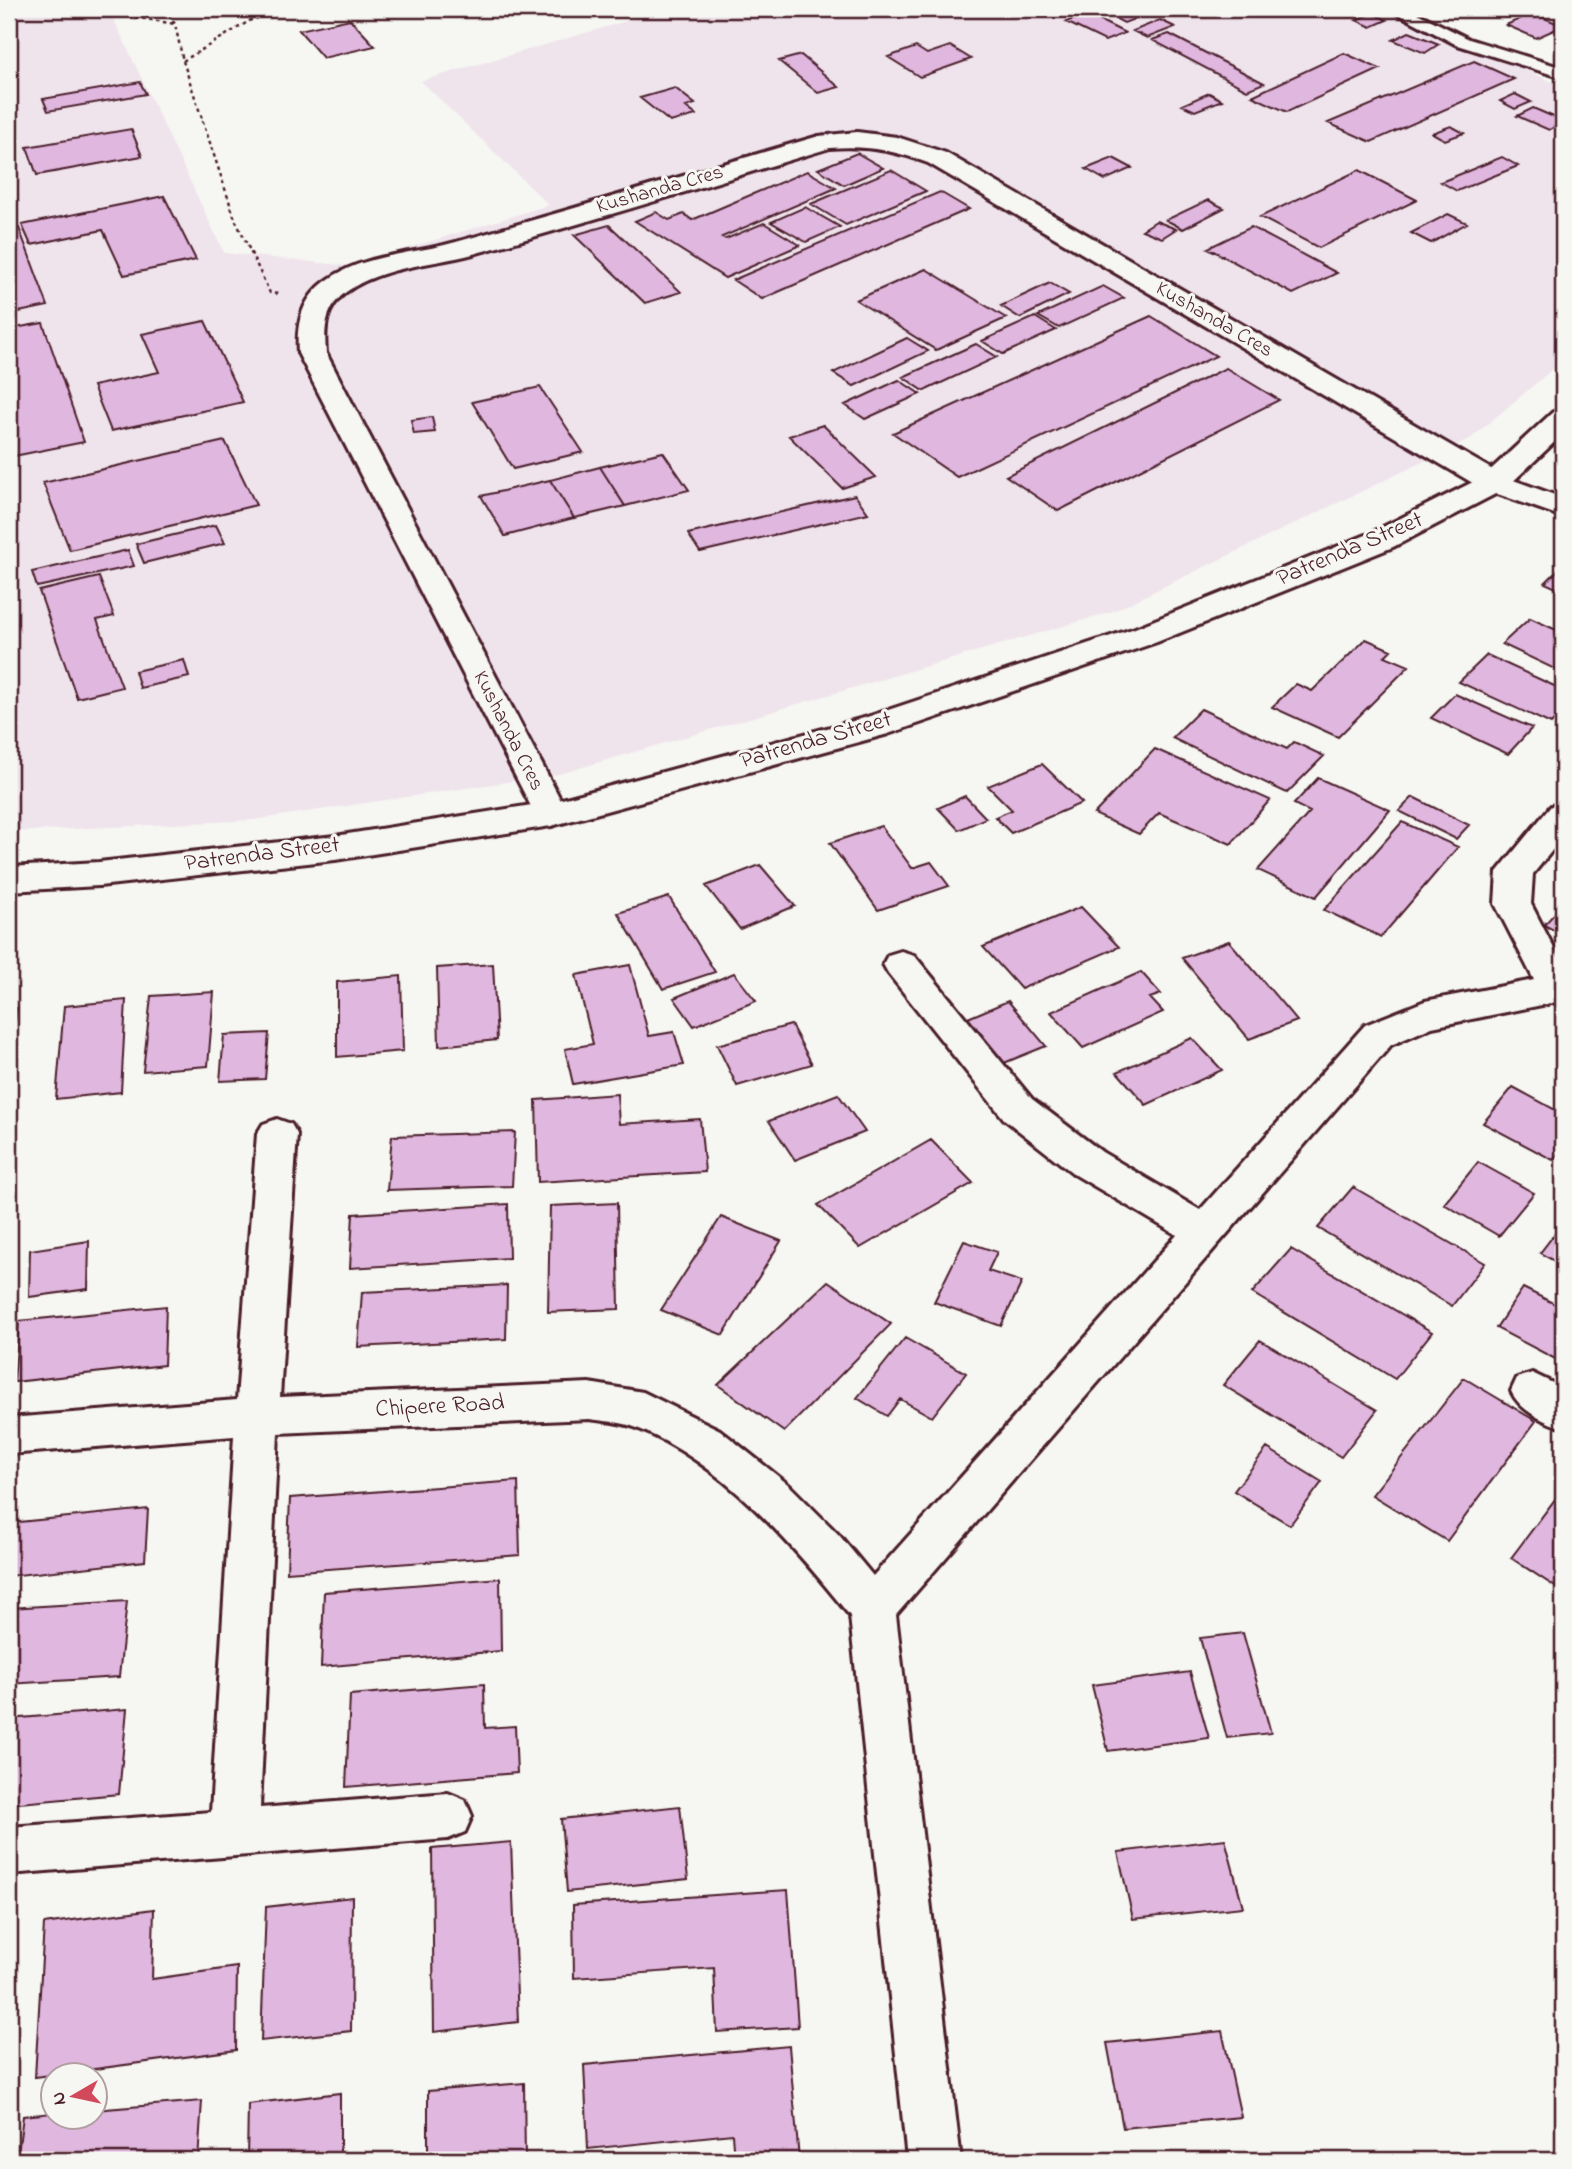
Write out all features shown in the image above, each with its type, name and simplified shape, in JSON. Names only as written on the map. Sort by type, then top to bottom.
[{"type":"street","name":"Kushanda Cres","points":[[551,814],[312,352],[310,325],[319,301],[341,283],[378,269],[458,250],[828,141],[854,137],[882,139],[910,146],[937,158],[1494,482],[1563,508]]},
{"type":"street","name":"Patrenda Street","points":[[9,879],[99,874],[335,848],[551,814],[876,726],[1146,635],[1382,540],[1494,482],[1563,418]]},
{"type":"street","points":[[934,2160],[872,1609],[1378,1035],[1424,1015],[1560,990],[1513,904],[1515,872],[1563,814]]},
{"type":"street","points":[[901,964],[1018,1109],[1088,1163],[1206,1233]]},
{"type":"street","points":[[234,1832],[257,1416],[277,1134]]},
{"type":"street","name":"Chipere Road","points":[[9,1436],[257,1416],[589,1401],[643,1410],[705,1443],[773,1498],[823,1549],[872,1609]]},
{"type":"street","points":[[9,1852],[448,1816]]},
{"type":"lane","points":[[1397,9],[1463,41],[1563,73]]},
{"type":"path","points":[[87,9],[175,24]]},
{"type":"path","points":[[165,9],[175,24],[183,61],[235,219],[270,293],[319,301]]},
{"type":"path","points":[[183,61],[251,20],[291,9]]},
{"type":"path","points":[[1563,1781],[1556,1897],[1557,1984],[1563,2019]]},
{"type":"shaded area","points":[[43,9],[74,9],[112,16],[224,253],[350,266],[549,205],[421,81],[668,9],[1394,9],[1563,87],[1563,360],[1470,439],[1111,612],[559,774],[252,820],[9,832],[9,16]]},
{"type":"building","points":[[1138,9],[1147,14],[1124,23],[1099,10]]},
{"type":"building","points":[[1372,13],[1387,20],[1371,27],[1356,20]]},
{"type":"building","points":[[1533,13],[1563,26],[1536,38],[1506,25]]},
{"type":"building","points":[[1087,14],[1125,33],[1105,41],[1066,22]]},
{"type":"building","points":[[350,19],[375,46],[323,58],[299,30]]},
{"type":"building","points":[[1160,20],[1175,27],[1147,38],[1133,31]]},
{"type":"building","points":[[1409,32],[1439,44],[1425,53],[1393,40]]},
{"type":"building","points":[[1169,34],[1264,83],[1247,90],[1152,40]]},
{"type":"building","points":[[950,46],[971,59],[920,77],[888,57],[916,47],[927,54]]},
{"type":"building","points":[[1344,53],[1380,69],[1287,112],[1252,96]]},
{"type":"building","points":[[801,55],[839,87],[818,93],[779,61]]},
{"type":"building","points":[[1474,61],[1514,79],[1371,142],[1328,123]]},
{"type":"building","points":[[140,82],[146,94],[48,111],[43,99]]},
{"type":"building","points":[[675,88],[695,104],[686,107],[696,115],[670,122],[640,98]]},
{"type":"building","points":[[1209,93],[1222,100],[1195,111],[1182,105]]},
{"type":"building","points":[[1515,94],[1531,102],[1515,109],[1500,101]]},
{"type":"building","points":[[1533,108],[1563,122],[1549,130],[1517,116]]},
{"type":"building","points":[[1451,126],[1464,133],[1445,140],[1432,133]]},
{"type":"building","points":[[131,129],[142,156],[37,175],[27,147]]},
{"type":"building","points":[[857,153],[883,168],[844,185],[818,169]]},
{"type":"building","points":[[1502,157],[1518,166],[1457,191],[1441,182]]},
{"type":"building","points":[[1113,158],[1132,168],[1105,180],[1086,169]]},
{"type":"building","points":[[891,170],[926,191],[846,225],[811,204]]},
{"type":"building","points":[[1359,170],[1417,200],[1319,248],[1260,217]]},
{"type":"building","points":[[807,171],[836,188],[722,237],[726,239],[764,223],[800,245],[725,278],[635,221],[656,212],[669,220],[684,214],[692,220]]},
{"type":"building","points":[[940,192],[969,209],[762,299],[733,280]]},
{"type":"building","points":[[164,196],[196,260],[124,275],[103,230],[31,245],[22,225]]},
{"type":"building","points":[[1208,200],[1224,208],[1183,229],[1166,220]]},
{"type":"building","points":[[805,207],[840,227],[806,242],[771,222]]},
{"type":"building","points":[[1448,214],[1467,223],[1431,243],[1411,233]]},
{"type":"building","points":[[1156,221],[1176,229],[1162,238],[1142,230]]},
{"type":"building","points":[[609,225],[681,292],[645,303],[574,235]]},
{"type":"building","points":[[1251,227],[1337,273],[1293,294],[1208,248]]},
{"type":"building","points":[[19,228],[48,306],[9,314],[9,230]]},
{"type":"building","points":[[926,269],[1006,318],[936,350],[856,300]]},
{"type":"building","points":[[1050,283],[1069,294],[1020,318],[1001,306]]},
{"type":"building","points":[[1103,286],[1124,298],[1059,328],[1038,316]]},
{"type":"building","points":[[1151,316],[1216,356],[957,477],[893,433]]},
{"type":"building","points":[[1035,317],[1056,330],[1003,354],[982,341]]},
{"type":"building","points":[[205,321],[243,402],[111,431],[93,386],[159,372],[142,334]]},
{"type":"building","points":[[43,323],[84,442],[9,457],[9,329]]},
{"type":"building","points":[[907,338],[928,351],[854,386],[833,373]]},
{"type":"building","points":[[976,344],[997,357],[924,391],[903,377]]},
{"type":"building","points":[[1226,368],[1279,400],[1058,511],[1006,476]]},
{"type":"building","points":[[899,380],[920,394],[865,419],[845,405]]},
{"type":"building","points":[[540,387],[583,452],[513,469],[472,402]]},
{"type":"building","points":[[432,417],[435,432],[414,434],[411,420]]},
{"type":"building","points":[[823,425],[876,477],[842,488],[789,436]]},
{"type":"building","points":[[225,441],[256,505],[70,550],[43,483]]},
{"type":"building","points":[[663,452],[689,490],[625,506],[600,467]]},
{"type":"building","points":[[600,467],[625,506],[574,518],[550,480]]},
{"type":"building","points":[[550,480],[574,518],[505,536],[481,496]]},
{"type":"building","points":[[855,495],[868,513],[700,552],[688,534]]},
{"type":"building","points":[[216,525],[225,543],[144,563],[136,544]]},
{"type":"building","points":[[128,550],[134,566],[37,587],[32,572]]},
{"type":"building","points":[[1563,565],[1563,591],[1545,583]]},
{"type":"building","points":[[99,577],[114,616],[97,620],[122,687],[77,698],[39,591]]},
{"type":"building","points":[[1530,618],[1563,633],[1563,673],[1502,644]]},
{"type":"building","points":[[1366,639],[1391,650],[1385,656],[1409,666],[1338,737],[1272,707],[1296,684],[1312,691]]},
{"type":"building","points":[[1487,655],[1563,690],[1563,711],[1551,724],[1459,682]]},
{"type":"building","points":[[184,660],[189,677],[140,688],[135,671]]},
{"type":"building","points":[[1455,694],[1532,728],[1508,754],[1431,718]]},
{"type":"building","points":[[1201,709],[1287,749],[1294,742],[1324,756],[1287,793],[1172,738]]},
{"type":"building","points":[[1155,749],[1270,800],[1231,844],[1159,813],[1139,834],[1094,814]]},
{"type":"building","points":[[1042,764],[1082,803],[1011,833],[995,817],[1012,810],[988,786]]},
{"type":"building","points":[[1318,778],[1390,810],[1316,897],[1258,870],[1310,812],[1294,804]]},
{"type":"building","points":[[965,796],[986,818],[959,830],[938,808]]},
{"type":"building","points":[[1413,797],[1469,825],[1456,839],[1399,811]]},
{"type":"building","points":[[1402,822],[1458,847],[1381,937],[1324,910]]},
{"type":"building","points":[[881,826],[912,868],[931,862],[949,886],[878,910],[830,843]]},
{"type":"building","points":[[760,865],[795,906],[740,929],[706,886]]},
{"type":"building","points":[[669,897],[715,972],[663,989],[618,913]]},
{"type":"building","points":[[1563,904],[1563,935],[1544,925]]},
{"type":"building","points":[[1081,907],[1119,947],[1021,989],[983,947]]},
{"type":"building","points":[[1229,941],[1297,1021],[1249,1039],[1182,958]]},
{"type":"building","points":[[493,964],[497,1040],[439,1046],[437,968]]},
{"type":"building","points":[[630,965],[649,1036],[674,1032],[684,1065],[573,1084],[565,1049],[593,1044],[576,975]]},
{"type":"building","points":[[1141,972],[1161,994],[1150,998],[1163,1012],[1083,1048],[1051,1012]]},
{"type":"building","points":[[734,973],[756,1001],[694,1026],[674,998]]},
{"type":"building","points":[[401,976],[403,1051],[337,1057],[337,982]]},
{"type":"building","points":[[214,992],[208,1066],[143,1071],[151,996]]},
{"type":"building","points":[[126,1000],[121,1092],[56,1099],[64,1006]]},
{"type":"building","points":[[1008,1001],[1046,1046],[1004,1063],[968,1018]]},
{"type":"building","points":[[17,1008],[9,1070],[9,1009]]},
{"type":"building","points":[[791,1025],[812,1064],[737,1086],[717,1045]]},
{"type":"building","points":[[269,1033],[265,1079],[220,1081],[224,1035]]},
{"type":"building","points":[[1192,1038],[1222,1070],[1146,1105],[1117,1072]]},
{"type":"building","points":[[1513,1087],[1563,1114],[1563,1147],[1553,1160],[1483,1123]]},
{"type":"building","points":[[617,1094],[619,1124],[700,1119],[705,1172],[538,1182],[536,1100]]},
{"type":"building","points":[[838,1094],[865,1132],[795,1160],[769,1121]]},
{"type":"building","points":[[515,1132],[512,1186],[387,1190],[392,1136]]},
{"type":"building","points":[[931,1140],[973,1183],[860,1248],[818,1205]]},
{"type":"building","points":[[1478,1162],[1534,1193],[1499,1236],[1444,1204]]},
{"type":"building","points":[[1353,1187],[1485,1263],[1452,1306],[1318,1228]]},
{"type":"building","points":[[617,1203],[619,1309],[548,1312],[550,1206]]},
{"type":"building","points":[[508,1204],[509,1258],[350,1268],[353,1214]]},
{"type":"building","points":[[721,1217],[781,1241],[723,1335],[661,1310]]},
{"type":"building","points":[[1563,1223],[1563,1266],[1540,1253]]},
{"type":"building","points":[[89,1241],[88,1289],[29,1297],[30,1250]]},
{"type":"building","points":[[964,1241],[997,1252],[988,1271],[1022,1282],[1001,1326],[934,1302]]},
{"type":"building","points":[[1291,1249],[1432,1332],[1395,1379],[1252,1293]]},
{"type":"building","points":[[828,1281],[891,1324],[784,1432],[718,1385]]},
{"type":"building","points":[[507,1285],[506,1339],[358,1347],[362,1292]]},
{"type":"building","points":[[1523,1288],[1563,1308],[1563,1363],[1496,1328]]},
{"type":"building","points":[[166,1306],[164,1365],[14,1382],[19,1321]]},
{"type":"building","points":[[905,1338],[966,1373],[932,1417],[900,1399],[887,1416],[857,1398]]},
{"type":"building","points":[[1260,1340],[1377,1410],[1341,1457],[1223,1385]]},
{"type":"building","points":[[1464,1378],[1536,1421],[1447,1541],[1372,1495]]},
{"type":"building","points":[[1267,1448],[1322,1482],[1290,1525],[1234,1491]]},
{"type":"building","points":[[518,1481],[520,1555],[287,1572],[290,1498]]},
{"type":"building","points":[[1556,1498],[1563,1503],[1563,1592],[1511,1558]]},
{"type":"building","points":[[148,1509],[145,1561],[9,1576],[9,1523]]},
{"type":"building","points":[[500,1578],[501,1651],[321,1667],[324,1592]]},
{"type":"building","points":[[127,1601],[119,1677],[9,1684],[9,1608]]},
{"type":"building","points":[[1243,1633],[1271,1733],[1227,1738],[1200,1638]]},
{"type":"building","points":[[1190,1672],[1209,1738],[1108,1751],[1092,1685]]},
{"type":"building","points":[[484,1684],[485,1728],[515,1726],[517,1773],[346,1787],[350,1695]]},
{"type":"building","points":[[127,1709],[119,1794],[9,1804],[9,1719]]},
{"type":"building","points":[[680,1806],[688,1879],[567,1892],[561,1819]]},
{"type":"building","points":[[1225,1839],[1243,1907],[1133,1919],[1118,1852]]},
{"type":"building","points":[[511,1842],[518,2022],[434,2032],[432,1849]]},
{"type":"building","points":[[788,1890],[798,2027],[717,2032],[714,1968],[574,1978],[573,1905]]},
{"type":"building","points":[[352,1897],[351,2031],[261,2041],[266,1907]]},
{"type":"building","points":[[154,1909],[152,1979],[237,1967],[236,2050],[108,2067],[108,2060],[38,2060],[38,2077],[35,2077],[44,1924]]},
{"type":"building","points":[[9,1910],[16,1910],[9,1981]]},
{"type":"building","points":[[1222,2031],[1241,2117],[1123,2128],[1107,2043]]},
{"type":"building","points":[[789,2046],[799,2160],[734,2160],[732,2134],[588,2149],[584,2065]]},
{"type":"building","points":[[524,2083],[525,2160],[428,2160],[428,2091]]},
{"type":"building","points":[[340,2093],[340,2160],[247,2160],[248,2104]]},
{"type":"building","points":[[202,2101],[198,2160],[17,2160],[23,2116],[38,2114],[38,2130],[108,2130],[108,2109]]}]
